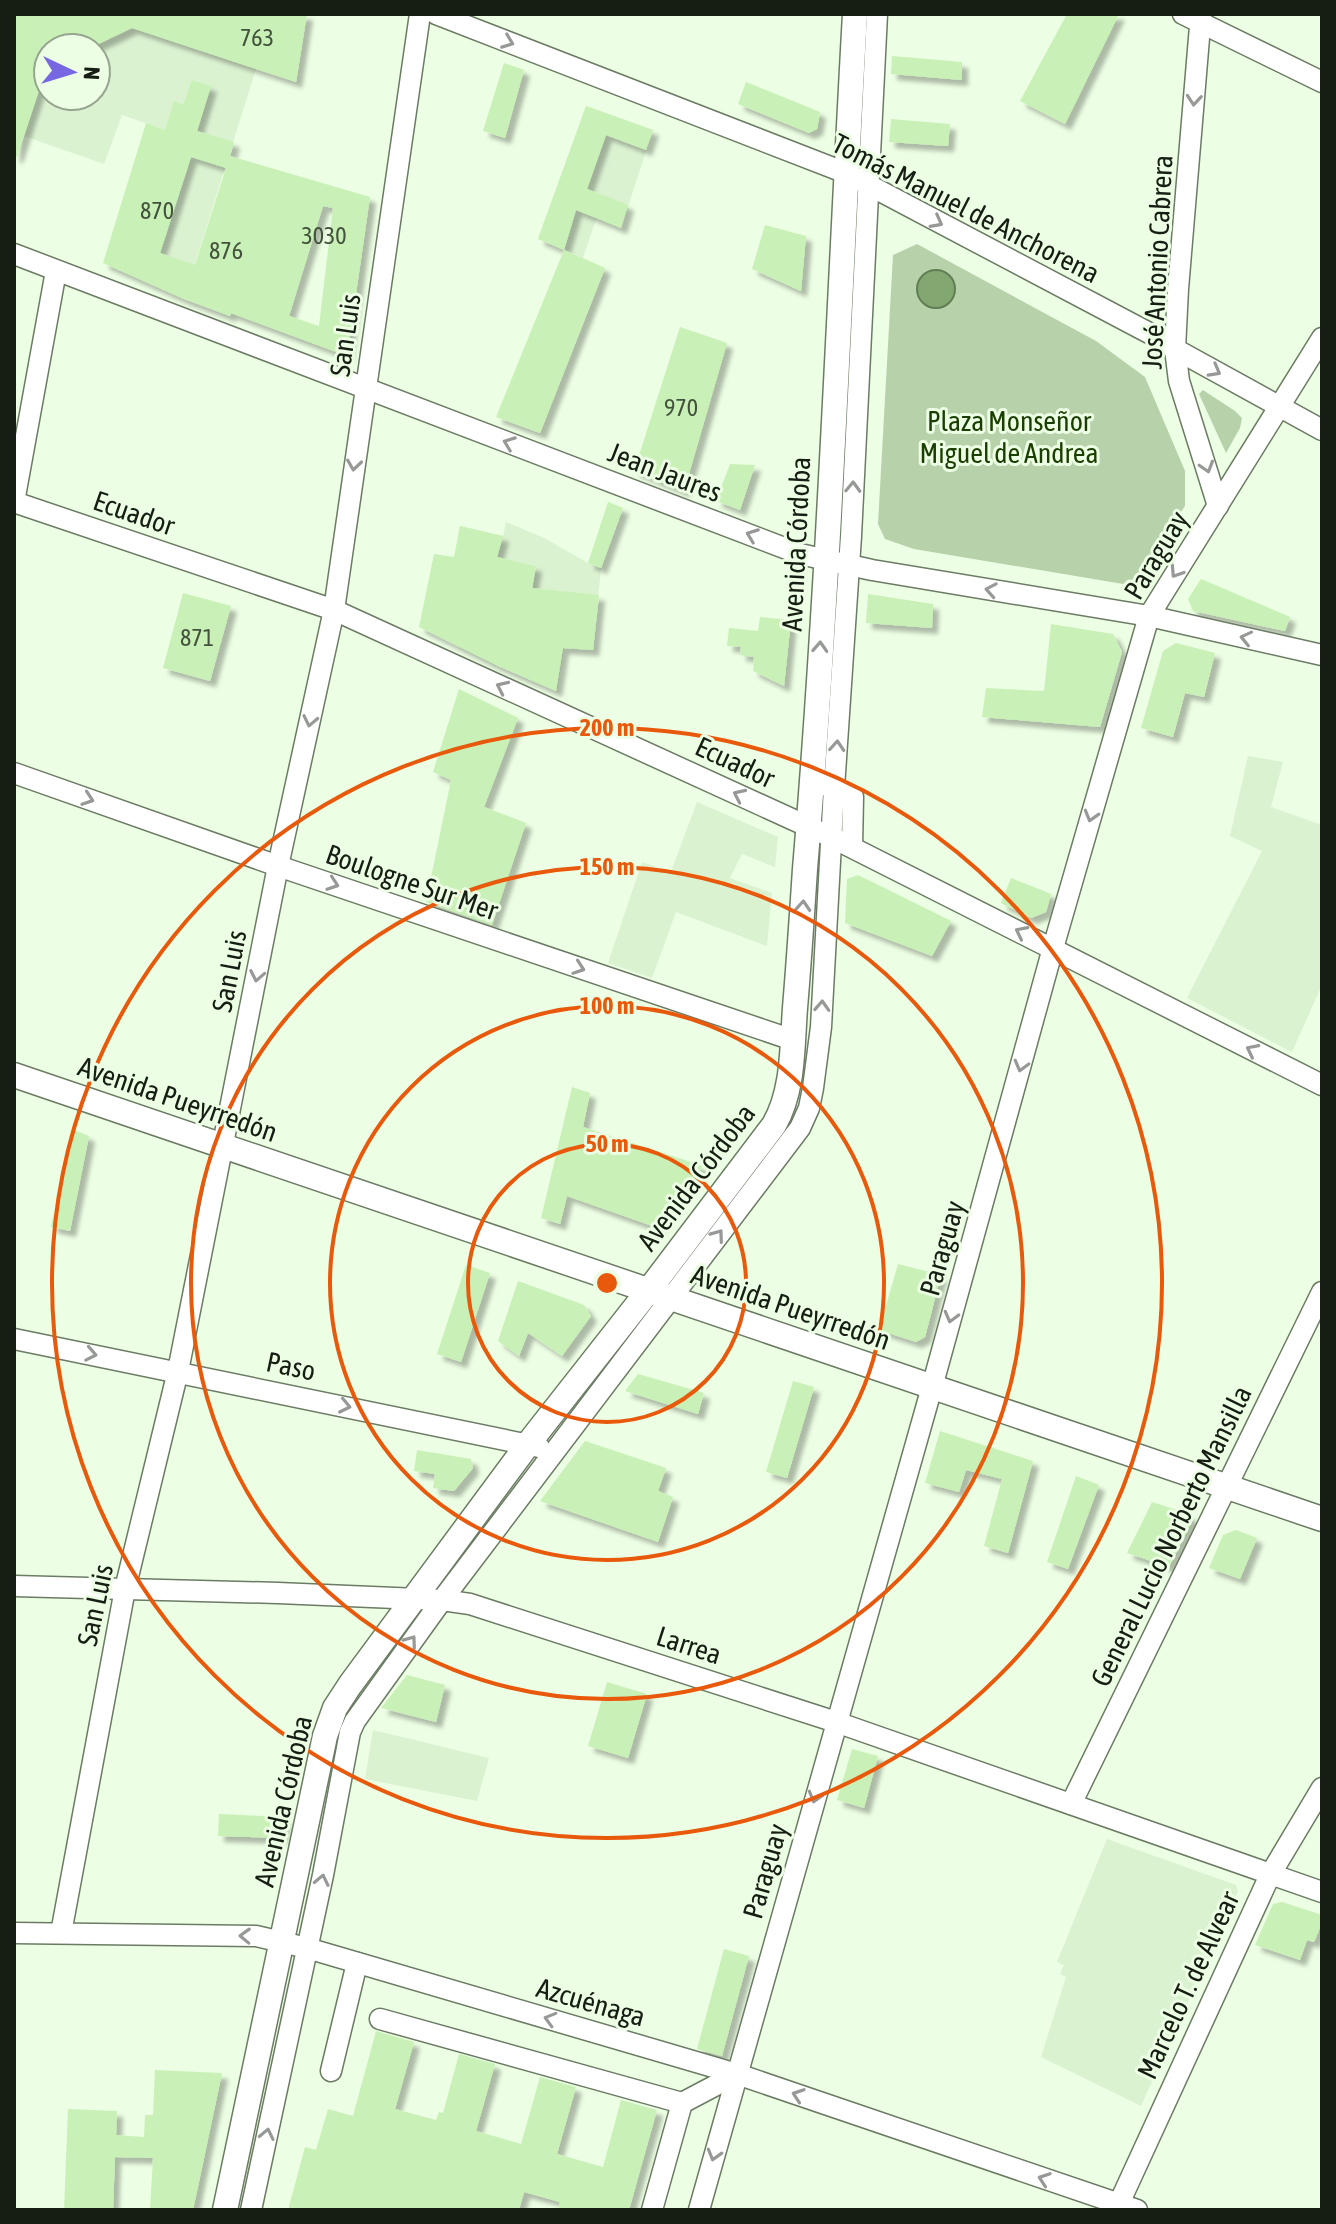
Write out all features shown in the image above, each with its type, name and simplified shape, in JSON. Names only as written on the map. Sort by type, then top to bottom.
[{"type":"main road","name":"Avenida Córdoba","points":[[225,2210],[329,1723],[350,1685],[528,1444],[660,1294],[782,1112],[820,832],[838,563],[846,173],[855,14]]},
{"type":"main road","name":"Avenida Pueyrredón","points":[[14,1075],[1322,1519]]},
{"type":"street","name":"San Luis","points":[[61,1933],[125,1589],[178,1371],[278,866],[334,610],[420,14]]},
{"type":"street","name":"Tomás Manuel de Anchorena","points":[[436,14],[846,173],[1151,334],[1322,430]]},
{"type":"street","name":"Avenida Córdoba","points":[[838,563],[868,185],[877,14]]},
{"type":"street","points":[[1195,17],[1322,82]]},
{"type":"street","name":"José Antonio Cabrera","points":[[1195,17],[1175,349],[1179,381],[1218,506]]},
{"type":"street","name":"Jean Jaures","points":[[14,254],[800,554],[1149,616],[1322,655]]},
{"type":"street","points":[[14,502],[56,271]]},
{"type":"street","name":"Paraguay","points":[[699,2210],[1149,616],[1322,338]]},
{"type":"street","name":"Ecuador","points":[[14,502],[334,610],[852,847],[1322,1085]]},
{"type":"street","name":"Boulogne Sur Mer","points":[[14,773],[793,1040]]},
{"type":"street","points":[[823,784],[853,797],[852,847]]},
{"type":"street","name":"Avenida Córdoba","points":[[251,2210],[350,1732],[363,1707],[556,1450],[660,1294],[800,1128],[809,1108],[821,1027],[820,832]]},
{"type":"street","name":"General Lucio Norberto Mansilla","points":[[1071,1804],[1322,1292]]},
{"type":"street","name":"Paso","points":[[14,1339],[556,1450]]},
{"type":"street","name":"Larrea","points":[[14,1586],[413,1598],[470,1604],[836,1722],[1322,1892]]},
{"type":"street","name":"Marcelo T. de Alvear","points":[[1124,2208],[1270,1875],[1322,1788]]},
{"type":"street","name":"Azcuénaga","points":[[14,1933],[256,1936],[307,1948],[737,2074],[1124,2208]]},
{"type":"street","points":[[331,2071],[357,1963]]},
{"type":"street","points":[[380,2019],[682,2103],[737,2074]]},
{"type":"street","points":[[652,2210],[682,2103]]},
{"type":"shaded area","points":[[63,14],[194,14],[184,45],[256,69],[184,299],[121,271],[165,130],[122,115],[104,164],[24,136],[32,111],[112,112],[112,32],[57,32]]},
{"type":"shaded area","points":[[586,106],[653,130],[621,228],[596,219],[583,258],[538,239]]},
{"type":"shaded area","points":[[936,270],[949,276],[955,289],[949,302],[936,308],[923,302],[917,289],[923,276]]},
{"type":"shaded area","points":[[506,522],[601,568],[593,650],[564,648],[557,691],[520,675],[536,566],[518,562],[497,666],[459,648],[475,555],[456,550],[460,526],[503,536]]},
{"type":"shaded area","points":[[1248,756],[1283,762],[1271,807],[1322,825],[1322,985],[1292,1052],[1187,998],[1262,851],[1230,836]]},
{"type":"shaded area","points":[[697,802],[778,837],[775,867],[742,854],[730,878],[772,893],[767,946],[676,912],[652,978],[608,963],[642,862],[671,872]]},
{"type":"shaded area","points":[[373,1730],[489,1758],[477,1801],[365,1779]]},
{"type":"shaded area","points":[[1107,1839],[1236,1885],[1238,1891],[1141,2106],[1041,2057],[1066,1977],[1060,1974],[1064,1965],[1057,1962]]},
{"type":"green space","name":"Plaza Monseñor Miguel de Andrea","points":[[917,244],[1096,341],[1145,377],[1185,471],[1185,506],[1137,578],[1123,584],[914,549],[885,539],[878,524],[893,255]]},
{"type":"green space","points":[[1203,390],[1242,418],[1226,453],[1199,394]]},
{"type":"building","points":[[14,14],[307,14],[296,82],[132,28],[112,38],[112,32],[32,32],[32,111],[17,157],[14,157]]},
{"type":"building","points":[[1067,14],[1119,14],[1065,124],[1020,101]]},
{"type":"building","points":[[892,56],[962,62],[962,80],[891,74]]},
{"type":"building","points":[[504,63],[524,70],[505,138],[483,131]]},
{"type":"building","points":[[192,80],[211,86],[197,131],[234,142],[230,156],[370,197],[347,356],[184,299],[103,263],[146,123],[165,130],[174,101],[183,105]],"holes":[[[191,157],[226,168],[195,265],[160,253]],[[323,206],[333,208],[319,326],[289,316]]]},
{"type":"building","points":[[746,82],[820,112],[817,129],[809,133],[738,104]]},
{"type":"building","points":[[586,106],[653,130],[646,150],[606,135],[587,189],[628,205],[621,228],[576,210],[564,250],[538,239]]},
{"type":"building","points":[[891,119],[950,124],[948,146],[889,142]]},
{"type":"building","points":[[765,225],[806,236],[801,291],[752,269]]},
{"type":"building","points":[[564,250],[605,268],[540,433],[496,417]]},
{"type":"building","points":[[680,327],[727,343],[684,491],[634,471]]},
{"type":"building","points":[[730,464],[755,465],[740,510],[716,501]]},
{"type":"building","points":[[608,502],[623,508],[601,568],[588,563]]},
{"type":"building","points":[[460,526],[503,536],[497,557],[536,566],[532,588],[599,595],[593,650],[563,648],[556,691],[419,627],[434,554],[454,557]]},
{"type":"building","points":[[1201,579],[1290,617],[1285,631],[1193,611],[1188,599]]},
{"type":"building","points":[[183,593],[231,606],[210,681],[163,668]]},
{"type":"building","points":[[868,594],[933,604],[932,628],[866,623]]},
{"type":"building","points":[[760,617],[791,620],[784,686],[753,671],[754,657],[740,655],[741,647],[727,646],[729,628],[758,631]]},
{"type":"building","points":[[1051,624],[1113,634],[1122,652],[1100,727],[982,717],[986,688],[1044,691]]},
{"type":"building","points":[[1176,643],[1215,653],[1204,697],[1185,693],[1173,737],[1141,728],[1163,651]]},
{"type":"building","points":[[459,689],[518,718],[484,807],[526,823],[492,925],[426,902],[451,780],[433,772]]},
{"type":"building","points":[[858,875],[951,921],[932,956],[845,923],[847,879]]},
{"type":"building","points":[[1011,878],[1051,894],[1046,912],[1031,918],[1001,903]]},
{"type":"building","points":[[572,1087],[590,1093],[583,1127],[703,1166],[658,1228],[567,1196],[560,1224],[541,1218]]},
{"type":"building","points":[[71,1129],[89,1136],[70,1231],[51,1227]]},
{"type":"building","points":[[898,1264],[941,1275],[925,1337],[916,1342],[879,1330]]},
{"type":"building","points":[[466,1265],[490,1273],[461,1362],[437,1354]]},
{"type":"building","points":[[518,1281],[584,1305],[591,1316],[562,1356],[528,1333],[519,1356],[498,1341]]},
{"type":"building","points":[[638,1374],[704,1393],[698,1414],[625,1391]]},
{"type":"building","points":[[793,1381],[814,1387],[787,1478],[766,1472]]},
{"type":"building","points":[[940,1431],[1033,1461],[1008,1553],[984,1546],[1002,1479],[966,1470],[959,1492],[925,1483]]},
{"type":"building","points":[[585,1441],[666,1468],[658,1491],[673,1497],[658,1542],[540,1501]]},
{"type":"building","points":[[417,1450],[471,1459],[473,1468],[454,1491],[433,1488],[435,1474],[414,1471]]},
{"type":"building","points":[[1076,1476],[1099,1485],[1068,1569],[1047,1562]]},
{"type":"building","points":[[1152,1502],[1189,1514],[1192,1521],[1169,1567],[1127,1553]]},
{"type":"building","points":[[1236,1530],[1257,1538],[1240,1579],[1209,1568],[1223,1535]]},
{"type":"building","points":[[407,1675],[445,1685],[436,1722],[381,1708]]},
{"type":"building","points":[[607,1682],[647,1694],[628,1758],[588,1746]]},
{"type":"building","points":[[852,1749],[878,1756],[864,1808],[837,1800]]},
{"type":"building","points":[[219,1814],[285,1817],[281,1838],[218,1836]]},
{"type":"building","points":[[1282,1902],[1322,1915],[1314,1942],[1307,1940],[1300,1960],[1255,1945],[1273,1904]]},
{"type":"building","points":[[724,1949],[749,1956],[722,2056],[697,2049]]},
{"type":"building","points":[[376,2031],[414,2042],[395,2109],[436,2120],[439,2112],[443,2113],[459,2054],[495,2064],[476,2131],[521,2144],[540,2077],[576,2087],[557,2154],[603,2167],[621,2100],[657,2110],[629,2210],[558,2210],[560,2202],[524,2192],[519,2210],[288,2210],[305,2147],[316,2150],[328,2109],[353,2116]]},
{"type":"building","points":[[155,2070],[222,2073],[193,2210],[150,2210],[153,2158],[115,2157],[113,2210],[64,2210],[68,2109],[117,2111],[116,2135],[144,2137],[145,2115],[153,2115]]}]
